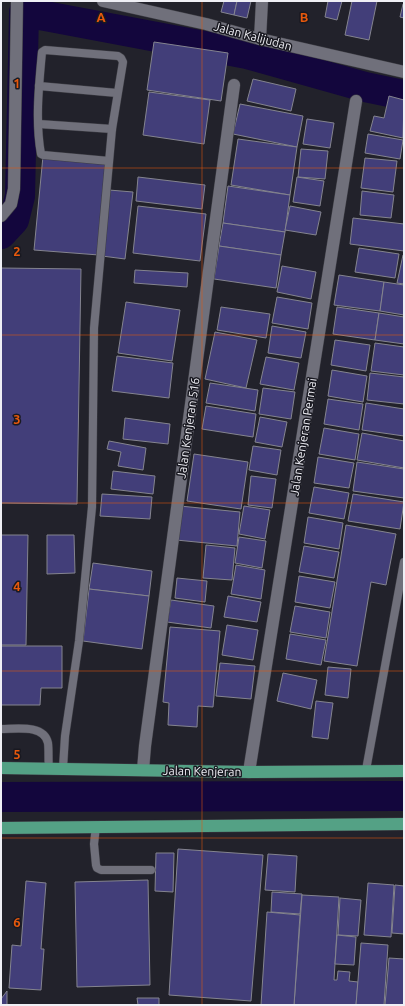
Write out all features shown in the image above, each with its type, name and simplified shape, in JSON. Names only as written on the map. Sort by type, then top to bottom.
[{"type":"main road","name":"Jalan Kenjeran","points":[[1,768],[249,772],[404,770]]},
{"type":"main road","points":[[1,828],[404,824]]},
{"type":"street","points":[[1,216],[11,204],[14,189],[17,1]]},
{"type":"street","name":"Jalan Kalijudan","points":[[103,1],[206,24],[260,39],[404,72]]},
{"type":"street","points":[[260,39],[262,1]]},
{"type":"street","name":"Jalan Kenjeran 516","points":[[143,770],[234,85]]},
{"type":"street","name":"Jalan Kenjeran Permai","points":[[249,772],[356,101]]},
{"type":"lane","points":[[63,768],[65,736],[79,641],[92,507],[94,328],[112,129],[122,62],[118,56],[49,49],[45,50],[42,52],[39,86],[38,124],[41,152],[43,155],[109,161]]},
{"type":"lane","points":[[39,86],[117,93]]},
{"type":"lane","points":[[38,124],[112,129]]},
{"type":"lane","points":[[366,770],[404,562]]},
{"type":"lane","points":[[1,729],[35,730],[43,734],[48,742],[49,768]]},
{"type":"lane","points":[[96,826],[94,844],[97,868],[102,870],[151,870]]},
{"type":"building","points":[[224,1],[237,1],[234,15],[221,12]]},
{"type":"building","points":[[237,1],[251,1],[247,18],[234,15]]},
{"type":"building","points":[[328,1],[342,1],[337,20],[325,17]]},
{"type":"building","points":[[352,1],[377,1],[369,40],[345,35]]},
{"type":"building","points":[[404,4],[404,18],[400,17]]},
{"type":"building","points":[[154,42],[228,53],[221,101],[147,90]]},
{"type":"building","points":[[253,79],[296,89],[291,111],[247,101]]},
{"type":"building","points":[[149,92],[210,100],[204,144],[143,135]]},
{"type":"building","points":[[389,96],[404,100],[403,138],[370,131],[374,116],[384,118]]},
{"type":"building","points":[[240,104],[303,116],[297,147],[233,134]]},
{"type":"building","points":[[307,119],[334,123],[330,148],[303,144]]},
{"type":"building","points":[[368,134],[403,140],[400,159],[365,153]]},
{"type":"building","points":[[238,139],[297,147],[290,195],[231,185]]},
{"type":"building","points":[[301,149],[328,151],[325,179],[298,177]]},
{"type":"building","points":[[43,156],[108,162],[99,255],[34,250]]},
{"type":"building","points":[[365,158],[397,161],[393,192],[361,188]]},
{"type":"building","points":[[138,177],[205,185],[202,209],[136,201]]},
{"type":"building","points":[[297,177],[324,181],[320,206],[293,202]]},
{"type":"building","points":[[228,186],[290,195],[285,232],[223,223]]},
{"type":"building","points":[[109,190],[133,192],[125,259],[102,256]]},
{"type":"building","points":[[362,191],[394,195],[391,218],[360,215]]},
{"type":"building","points":[[138,206],[206,214],[200,261],[133,253]]},
{"type":"building","points":[[290,206],[321,212],[316,235],[285,230]]},
{"type":"building","points":[[353,218],[404,224],[404,251],[350,244]]},
{"type":"building","points":[[223,223],[285,232],[281,255],[219,246]]},
{"type":"building","points":[[219,246],[281,255],[276,288],[214,279]]},
{"type":"building","points":[[359,248],[399,254],[395,278],[355,272]]},
{"type":"building","points":[[404,255],[404,284],[397,283]]},
{"type":"building","points":[[282,266],[316,272],[311,299],[277,292]]},
{"type":"building","points":[[1,268],[81,269],[77,504],[1,503]]},
{"type":"building","points":[[135,270],[188,273],[187,287],[134,283]]},
{"type":"building","points":[[339,275],[384,282],[380,311],[334,305]]},
{"type":"building","points":[[384,282],[404,285],[404,315],[380,311]]},
{"type":"building","points":[[277,297],[312,303],[308,329],[272,323]]},
{"type":"building","points":[[126,302],[180,310],[172,361],[118,353]]},
{"type":"building","points":[[221,307],[270,314],[266,338],[217,330]]},
{"type":"building","points":[[337,307],[379,313],[375,340],[333,334]]},
{"type":"building","points":[[379,313],[404,317],[404,344],[375,340]]},
{"type":"building","points":[[272,326],[306,332],[301,358],[268,353]]},
{"type":"building","points":[[215,332],[257,340],[246,388],[205,379]]},
{"type":"building","points":[[335,340],[370,345],[366,371],[331,365]]},
{"type":"building","points":[[375,343],[404,347],[404,375],[371,371]]},
{"type":"building","points":[[117,356],[173,363],[169,398],[112,391]]},
{"type":"building","points":[[266,357],[299,363],[294,390],[260,384]]},
{"type":"building","points":[[332,370],[367,376],[363,402],[328,396]]},
{"type":"building","points":[[370,373],[404,377],[404,404],[367,400]]},
{"type":"building","points":[[210,383],[258,390],[255,411],[206,403]]},
{"type":"building","points":[[263,388],[295,392],[291,419],[259,414]]},
{"type":"building","points":[[328,399],[363,404],[359,430],[324,424]]},
{"type":"building","points":[[366,403],[404,409],[404,436],[362,430]]},
{"type":"building","points":[[206,406],[256,414],[253,437],[202,429]]},
{"type":"building","points":[[260,417],[287,422],[282,447],[255,442]]},
{"type":"building","points":[[125,418],[170,424],[168,444],[123,439]]},
{"type":"building","points":[[324,428],[359,434],[355,460],[319,454]]},
{"type":"building","points":[[362,433],[404,441],[404,468],[357,460]]},
{"type":"building","points":[[109,441],[146,448],[143,470],[118,466],[121,452],[107,449]]},
{"type":"building","points":[[253,446],[281,450],[277,475],[249,470]]},
{"type":"building","points":[[194,454],[248,462],[241,509],[187,501]]},
{"type":"building","points":[[318,457],[354,463],[349,488],[314,483]]},
{"type":"building","points":[[357,462],[404,469],[404,498],[353,491]]},
{"type":"building","points":[[113,471],[155,476],[153,494],[111,489]]},
{"type":"building","points":[[251,476],[276,479],[272,508],[248,505]]},
{"type":"building","points":[[314,487],[349,493],[344,519],[309,513]]},
{"type":"building","points":[[102,494],[152,497],[150,519],[100,516]]},
{"type":"building","points":[[353,494],[404,502],[400,529],[348,521]]},
{"type":"building","points":[[180,506],[240,512],[237,546],[176,540]]},
{"type":"building","points":[[244,506],[270,510],[265,539],[239,534]]},
{"type":"building","points":[[308,517],[343,523],[339,549],[304,543]]},
{"type":"building","points":[[346,525],[396,534],[386,585],[371,582],[357,666],[324,661]]},
{"type":"building","points":[[1,535],[28,535],[26,645],[1,645]]},
{"type":"building","points":[[47,535],[74,535],[75,573],[47,574]]},
{"type":"building","points":[[239,537],[266,541],[262,568],[235,563]]},
{"type":"building","points":[[206,545],[235,548],[232,580],[203,578]]},
{"type":"building","points":[[304,546],[339,552],[334,578],[299,572]]},
{"type":"building","points":[[93,563],[152,571],[149,596],[89,589]]},
{"type":"building","points":[[236,565],[265,570],[261,599],[231,594]]},
{"type":"building","points":[[299,576],[335,582],[330,608],[295,602]]},
{"type":"building","points":[[177,578],[207,581],[205,602],[175,598]]},
{"type":"building","points":[[89,589],[149,596],[142,649],[83,641]]},
{"type":"building","points":[[228,596],[261,602],[257,622],[224,617]]},
{"type":"building","points":[[171,600],[214,606],[211,628],[167,622]]},
{"type":"building","points":[[295,606],[330,612],[326,638],[290,632]]},
{"type":"building","points":[[227,625],[258,630],[253,660],[222,655]]},
{"type":"building","points":[[170,627],[220,631],[213,707],[198,706],[197,727],[168,725],[169,703],[163,702]]},
{"type":"building","points":[[290,634],[326,640],[321,665],[286,659]]},
{"type":"building","points":[[1,646],[62,646],[62,688],[41,688],[40,705],[1,705]]},
{"type":"building","points":[[220,663],[255,666],[251,699],[216,696]]},
{"type":"building","points":[[328,667],[351,669],[348,698],[325,695]]},
{"type":"building","points":[[283,673],[317,680],[311,709],[277,701]]},
{"type":"building","points":[[316,701],[333,703],[328,739],[312,737]]},
{"type":"building","points":[[178,849],[263,855],[251,1001],[169,995]]},
{"type":"building","points":[[156,853],[174,853],[173,892],[155,891]]},
{"type":"building","points":[[268,854],[297,856],[295,892],[265,890]]},
{"type":"building","points":[[148,880],[150,985],[77,987],[75,882]]},
{"type":"building","points":[[26,881],[46,883],[41,949],[44,949],[41,990],[9,988],[12,945],[21,946]]},
{"type":"building","points":[[368,883],[394,885],[391,937],[364,935]]},
{"type":"building","points":[[395,885],[404,886],[404,934],[392,933]]},
{"type":"building","points":[[272,892],[302,894],[300,914],[271,912]]},
{"type":"building","points":[[302,895],[339,897],[334,980],[337,980],[338,971],[350,972],[349,981],[358,982],[356,1005],[294,1005]]},
{"type":"building","points":[[340,898],[361,900],[358,936],[338,935]]},
{"type":"building","points":[[267,912],[300,915],[294,1005],[261,1005]]},
{"type":"building","points":[[337,935],[356,937],[354,965],[335,964]]},
{"type":"building","points":[[361,943],[388,945],[384,1005],[356,1005]]},
{"type":"building","points":[[389,958],[404,959],[404,1005],[385,1005]]},
{"type":"building","points":[[7,991],[7,1005],[1,1005],[1,999]]},
{"type":"building","points":[[137,998],[159,998],[159,1005],[138,1005]]},
{"type":"waterway","points":[[1,234],[14,220],[20,196],[24,12],[247,54],[365,87],[404,95]]},
{"type":"waterway","points":[[1,797],[404,796]]}]
